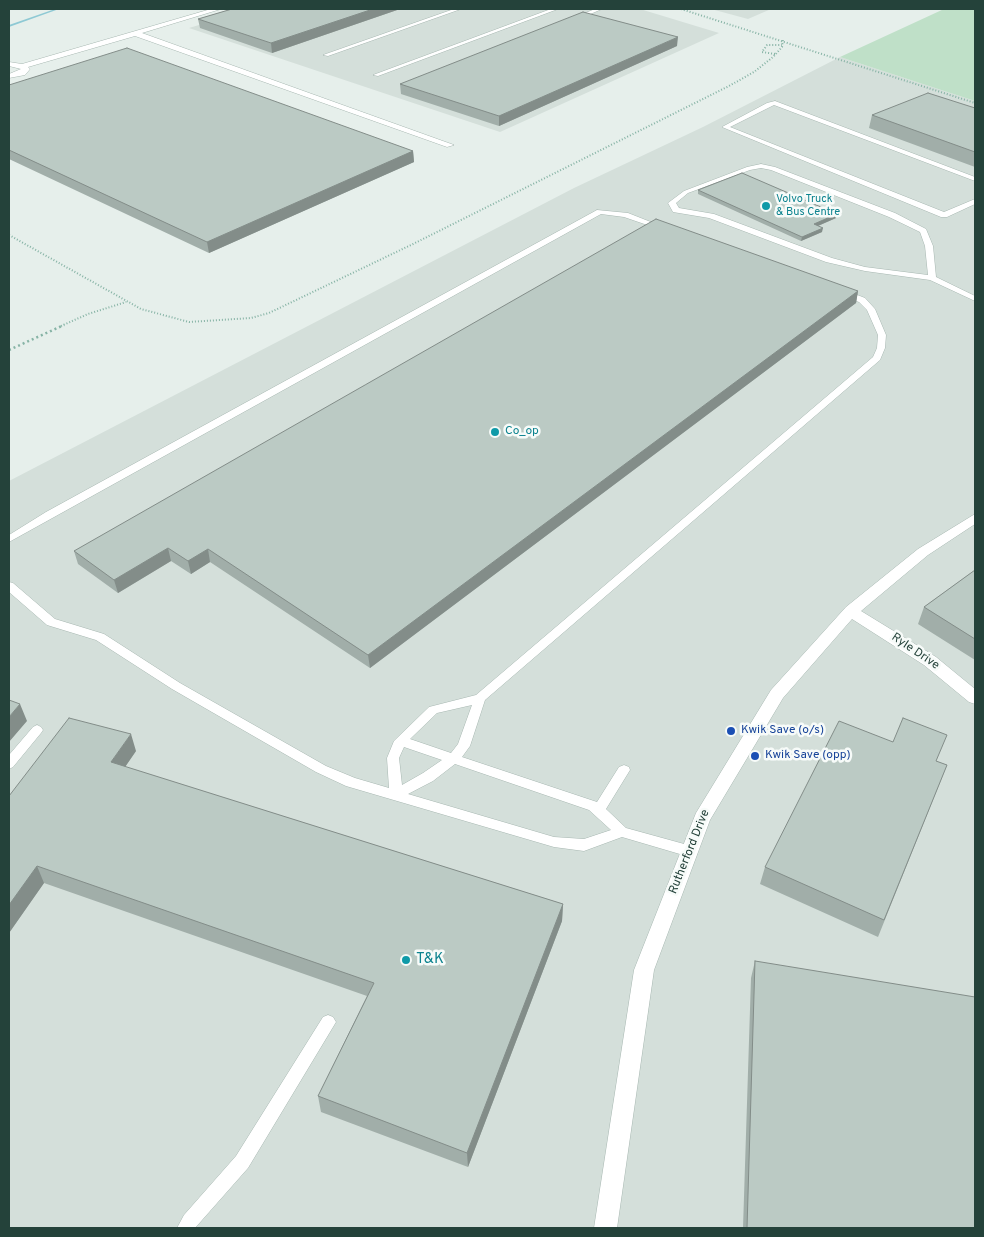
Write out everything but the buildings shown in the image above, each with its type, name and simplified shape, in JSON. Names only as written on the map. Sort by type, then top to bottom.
[{"type":"street","points":[[9,64],[23,66],[218,9]]},
{"type":"street","points":[[137,34],[450,145]]},
{"type":"street","points":[[9,76],[22,72],[26,69],[23,66]]},
{"type":"street","name":"Rutherford Drive","points":[[604,1228],[644,970],[702,818],[777,694],[851,611],[923,552],[975,518]]},
{"type":"street","name":"Ryle Drive","points":[[851,611],[930,661],[975,698]]},
{"type":"lane","points":[[326,55],[458,9]]},
{"type":"lane","points":[[376,75],[555,9]]},
{"type":"lane","points":[[586,14],[599,9]]},
{"type":"lane","points":[[975,179],[775,103],[769,104],[726,127],[944,215],[975,201]]},
{"type":"lane","points":[[932,278],[929,246],[923,231],[892,215],[773,168],[761,166],[749,168],[686,192],[672,203],[676,210],[711,216],[829,260],[865,269],[932,278],[975,299]]},
{"type":"lane","points":[[9,540],[59,509],[600,212],[626,215],[672,232]]},
{"type":"lane","points":[[396,794],[393,758],[400,742],[433,710],[480,698],[877,358],[881,348],[882,335],[871,308],[862,300],[831,288]]},
{"type":"lane","points":[[9,586],[52,622],[100,637],[176,686],[321,769],[351,782],[554,842],[584,845],[622,832]]},
{"type":"lane","points":[[396,794],[428,777],[453,759],[464,746],[480,698]]},
{"type":"lane","points":[[9,764],[37,730]]},
{"type":"lane","points":[[400,742],[594,806],[622,832],[690,851]]},
{"type":"lane","points":[[599,809],[624,770]]},
{"type":"lane","points":[[186,1228],[242,1162],[328,1022]]},
{"type":"path","points":[[680,9],[975,103]]},
{"type":"path","points":[[9,235],[141,309],[189,322],[231,320],[269,313],[413,244],[729,86],[754,72],[776,54],[782,45],[782,40]]},
{"type":"path","points":[[776,54],[762,52],[767,45],[782,45]]},
{"type":"path","points":[[9,350],[88,314],[126,302]]},
{"type":"shaded area","points":[[252,9],[640,9],[719,33],[500,132],[189,28]]},
{"type":"shaded area","points":[[711,9],[771,9],[748,19]]},
{"type":"shaded area","points":[[840,57],[975,101],[975,1228],[9,1228],[9,481],[574,188],[703,127]]},
{"type":"green space","points":[[944,9],[975,9],[975,101],[840,57]]},
{"type":"waterway","points":[[9,26],[57,9]]},
{"type":"place","name":"Volvo Truck & Bus Centre","points":[[766,206]]},
{"type":"place","name":"Co_op","points":[[495,432]]},
{"type":"place","name":"Kwik Save (o/s)","points":[[731,731]]},
{"type":"place","name":"Kwik Save (opp)","points":[[755,756]]},
{"type":"place","name":"T&K","points":[[406,960]]}]
